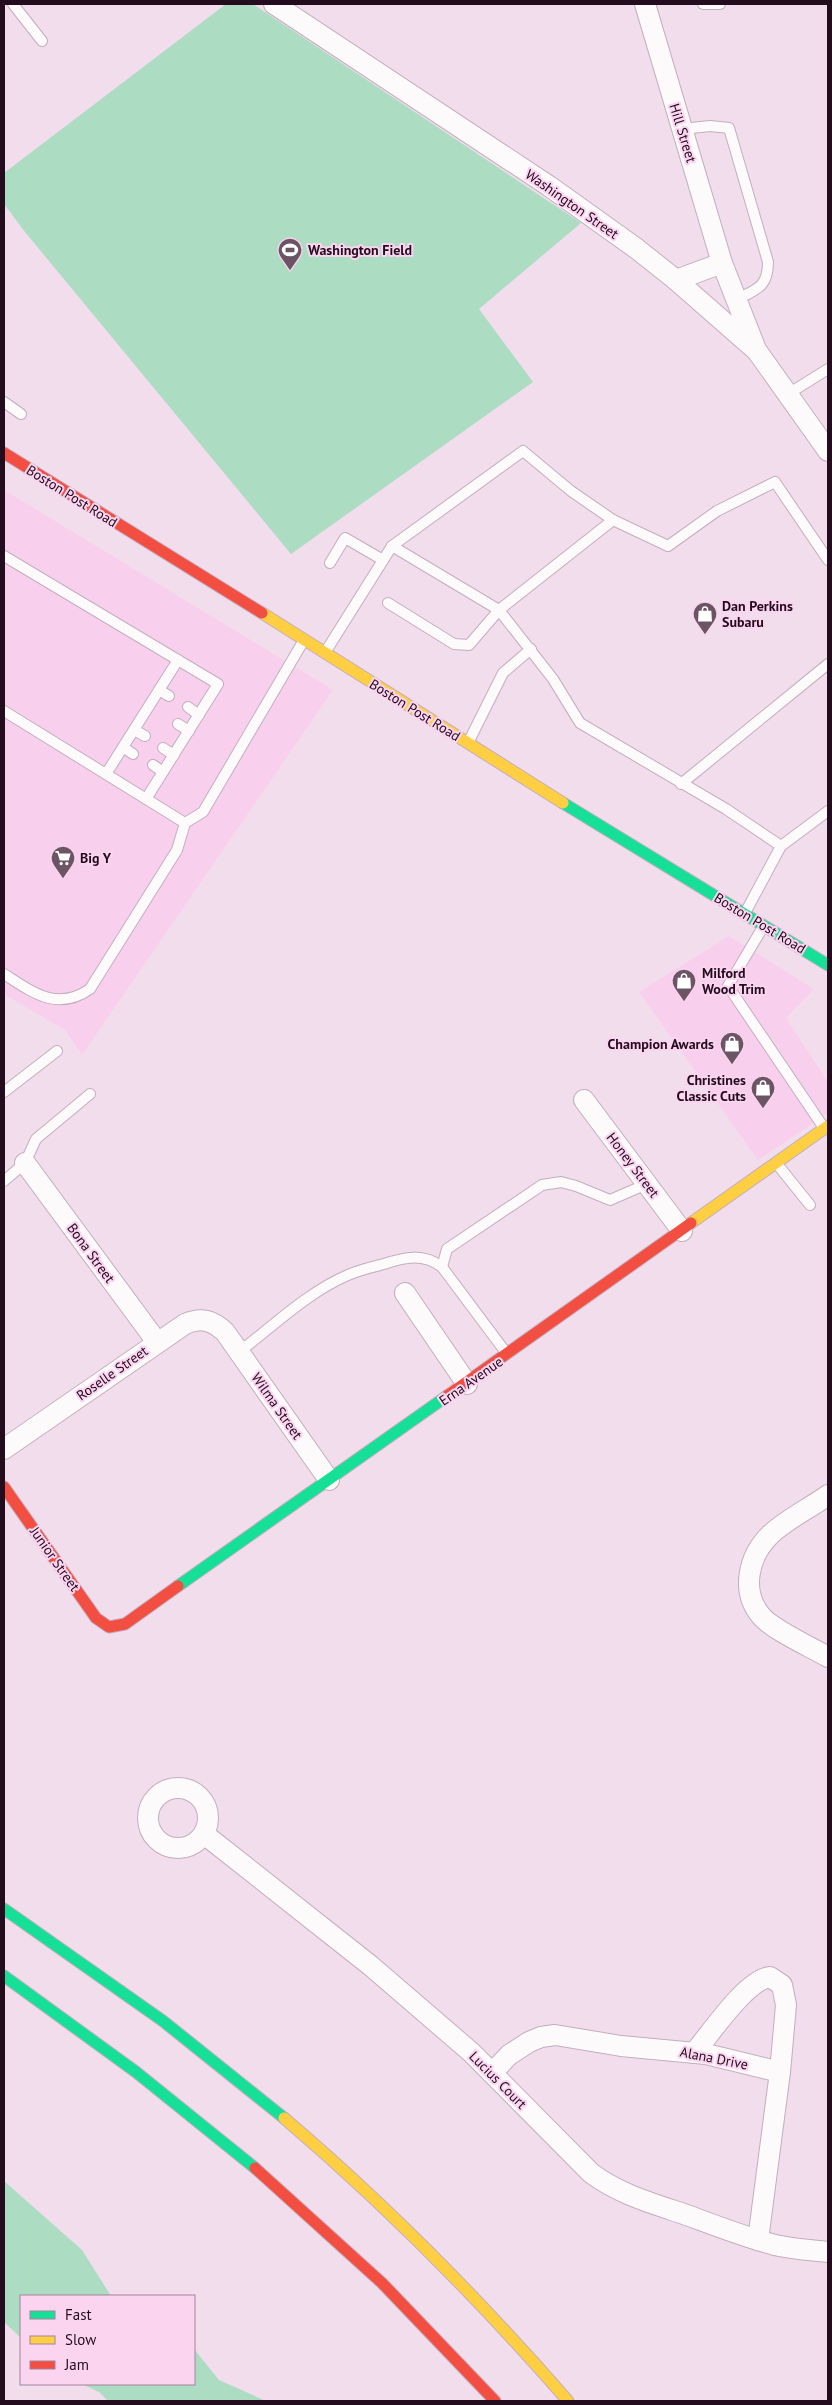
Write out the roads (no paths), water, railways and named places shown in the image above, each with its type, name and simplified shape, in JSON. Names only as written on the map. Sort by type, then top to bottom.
[{"type":"main road","name":"Boston Post Road","points":[[4,454],[305,639],[468,744],[828,965]]},
{"type":"main road","name":"Erna Avenue","points":[[109,1627],[121,1626],[131,1621],[826,1128]]},
{"type":"main road","name":"Junior Street","points":[[4,1488],[96,1618],[109,1627]]},
{"type":"main road","points":[[4,1909],[160,2019],[222,2067],[318,2147],[410,2232],[466,2288],[568,2401]]},
{"type":"main road","points":[[6,1979],[122,2060],[228,2142],[281,2188],[379,2279],[495,2401]]},
{"type":"street","name":"Washington Street","points":[[274,4],[549,186],[630,244],[676,280],[757,351],[828,451]]},
{"type":"street","name":"Hill Street","points":[[646,4],[722,263],[757,351]]},
{"type":"street","points":[[676,280],[722,263]]},
{"type":"street","name":"Honey Street","points":[[584,1100],[682,1231]]},
{"type":"street","name":"Bona Street","points":[[25,1163],[157,1342]]},
{"type":"street","points":[[405,1293],[467,1384]]},
{"type":"street","name":"Roselle Street","points":[[4,1449],[157,1342],[196,1319],[216,1324],[225,1332]]},
{"type":"street","name":"Wilma Street","points":[[225,1332],[329,1480]]},
{"type":"street","points":[[828,1495],[772,1534],[753,1558],[748,1581],[750,1594],[762,1617],[828,1657]]},
{"type":"street","name":"Lucius Court","points":[[204,1834],[371,1966],[472,2053],[591,2173],[602,2181],[618,2191],[758,2240],[828,2252]]},
{"type":"street","points":[[694,2053],[751,1986],[764,1978],[770,1977],[782,1985],[786,2005],[780,2072],[758,2240]]},
{"type":"street","name":"Alana Drive","points":[[492,2073],[517,2049],[541,2037],[572,2036],[621,2046],[694,2053],[780,2072]]},
{"type":"lane","points":[[13,4],[42,41]]},
{"type":"lane","points":[[703,4],[715,6],[720,4]]},
{"type":"lane","points":[[682,129],[710,126],[729,128],[768,262],[768,275],[763,286],[736,300]]},
{"type":"lane","points":[[788,394],[828,369]]},
{"type":"lane","points":[[4,402],[22,414]]},
{"type":"lane","points":[[325,652],[392,546],[523,451],[571,491],[613,520],[668,546],[718,511],[775,482],[828,560]]},
{"type":"lane","points":[[388,603],[454,644],[469,645],[499,610],[613,520]]},
{"type":"lane","points":[[330,564],[345,538],[383,560]]},
{"type":"lane","points":[[392,546],[499,610],[531,649],[580,723],[726,809],[781,846]]},
{"type":"lane","points":[[4,556],[218,684],[146,800]]},
{"type":"lane","points":[[4,974],[40,997],[59,999],[79,997],[90,989],[177,850],[185,823],[203,812],[305,639]]},
{"type":"lane","points":[[468,744],[503,673],[531,649]]},
{"type":"lane","points":[[106,774],[178,660]]},
{"type":"lane","points":[[681,784],[828,664]]},
{"type":"lane","points":[[158,690],[169,696]]},
{"type":"lane","points":[[149,706],[158,712]]},
{"type":"lane","points":[[188,708],[199,715]]},
{"type":"lane","points":[[4,711],[185,823]]},
{"type":"lane","points":[[178,724],[189,731]]},
{"type":"lane","points":[[134,730],[145,736]]},
{"type":"lane","points":[[123,747],[134,754]]},
{"type":"lane","points":[[163,748],[174,755]]},
{"type":"lane","points":[[153,765],[163,772]]},
{"type":"lane","points":[[745,914],[781,846],[828,812]]},
{"type":"lane","points":[[764,925],[728,986],[826,1128]]},
{"type":"lane","points":[[4,1092],[57,1051]]},
{"type":"lane","points":[[4,1181],[25,1163],[36,1139],[90,1094]]},
{"type":"lane","points":[[777,1163],[810,1205]]},
{"type":"lane","points":[[442,1266],[447,1249],[542,1185],[562,1182],[610,1200],[647,1184]]},
{"type":"lane","points":[[239,1352],[320,1291],[348,1275],[407,1257],[424,1257],[442,1266],[508,1355]]},
{"type":"place","name":"Washington Field","points":[[290,271]]},
{"type":"place","name":"Dan Perkins Subaru","points":[[705,635]]},
{"type":"place","name":"Big Y","points":[[63,879]]},
{"type":"place","name":"Milford Wood Trim","points":[[684,1002]]},
{"type":"place","name":"Champion Awards","points":[[732,1065]]},
{"type":"place","name":"Christines Classic Cuts","points":[[763,1109]]}]
